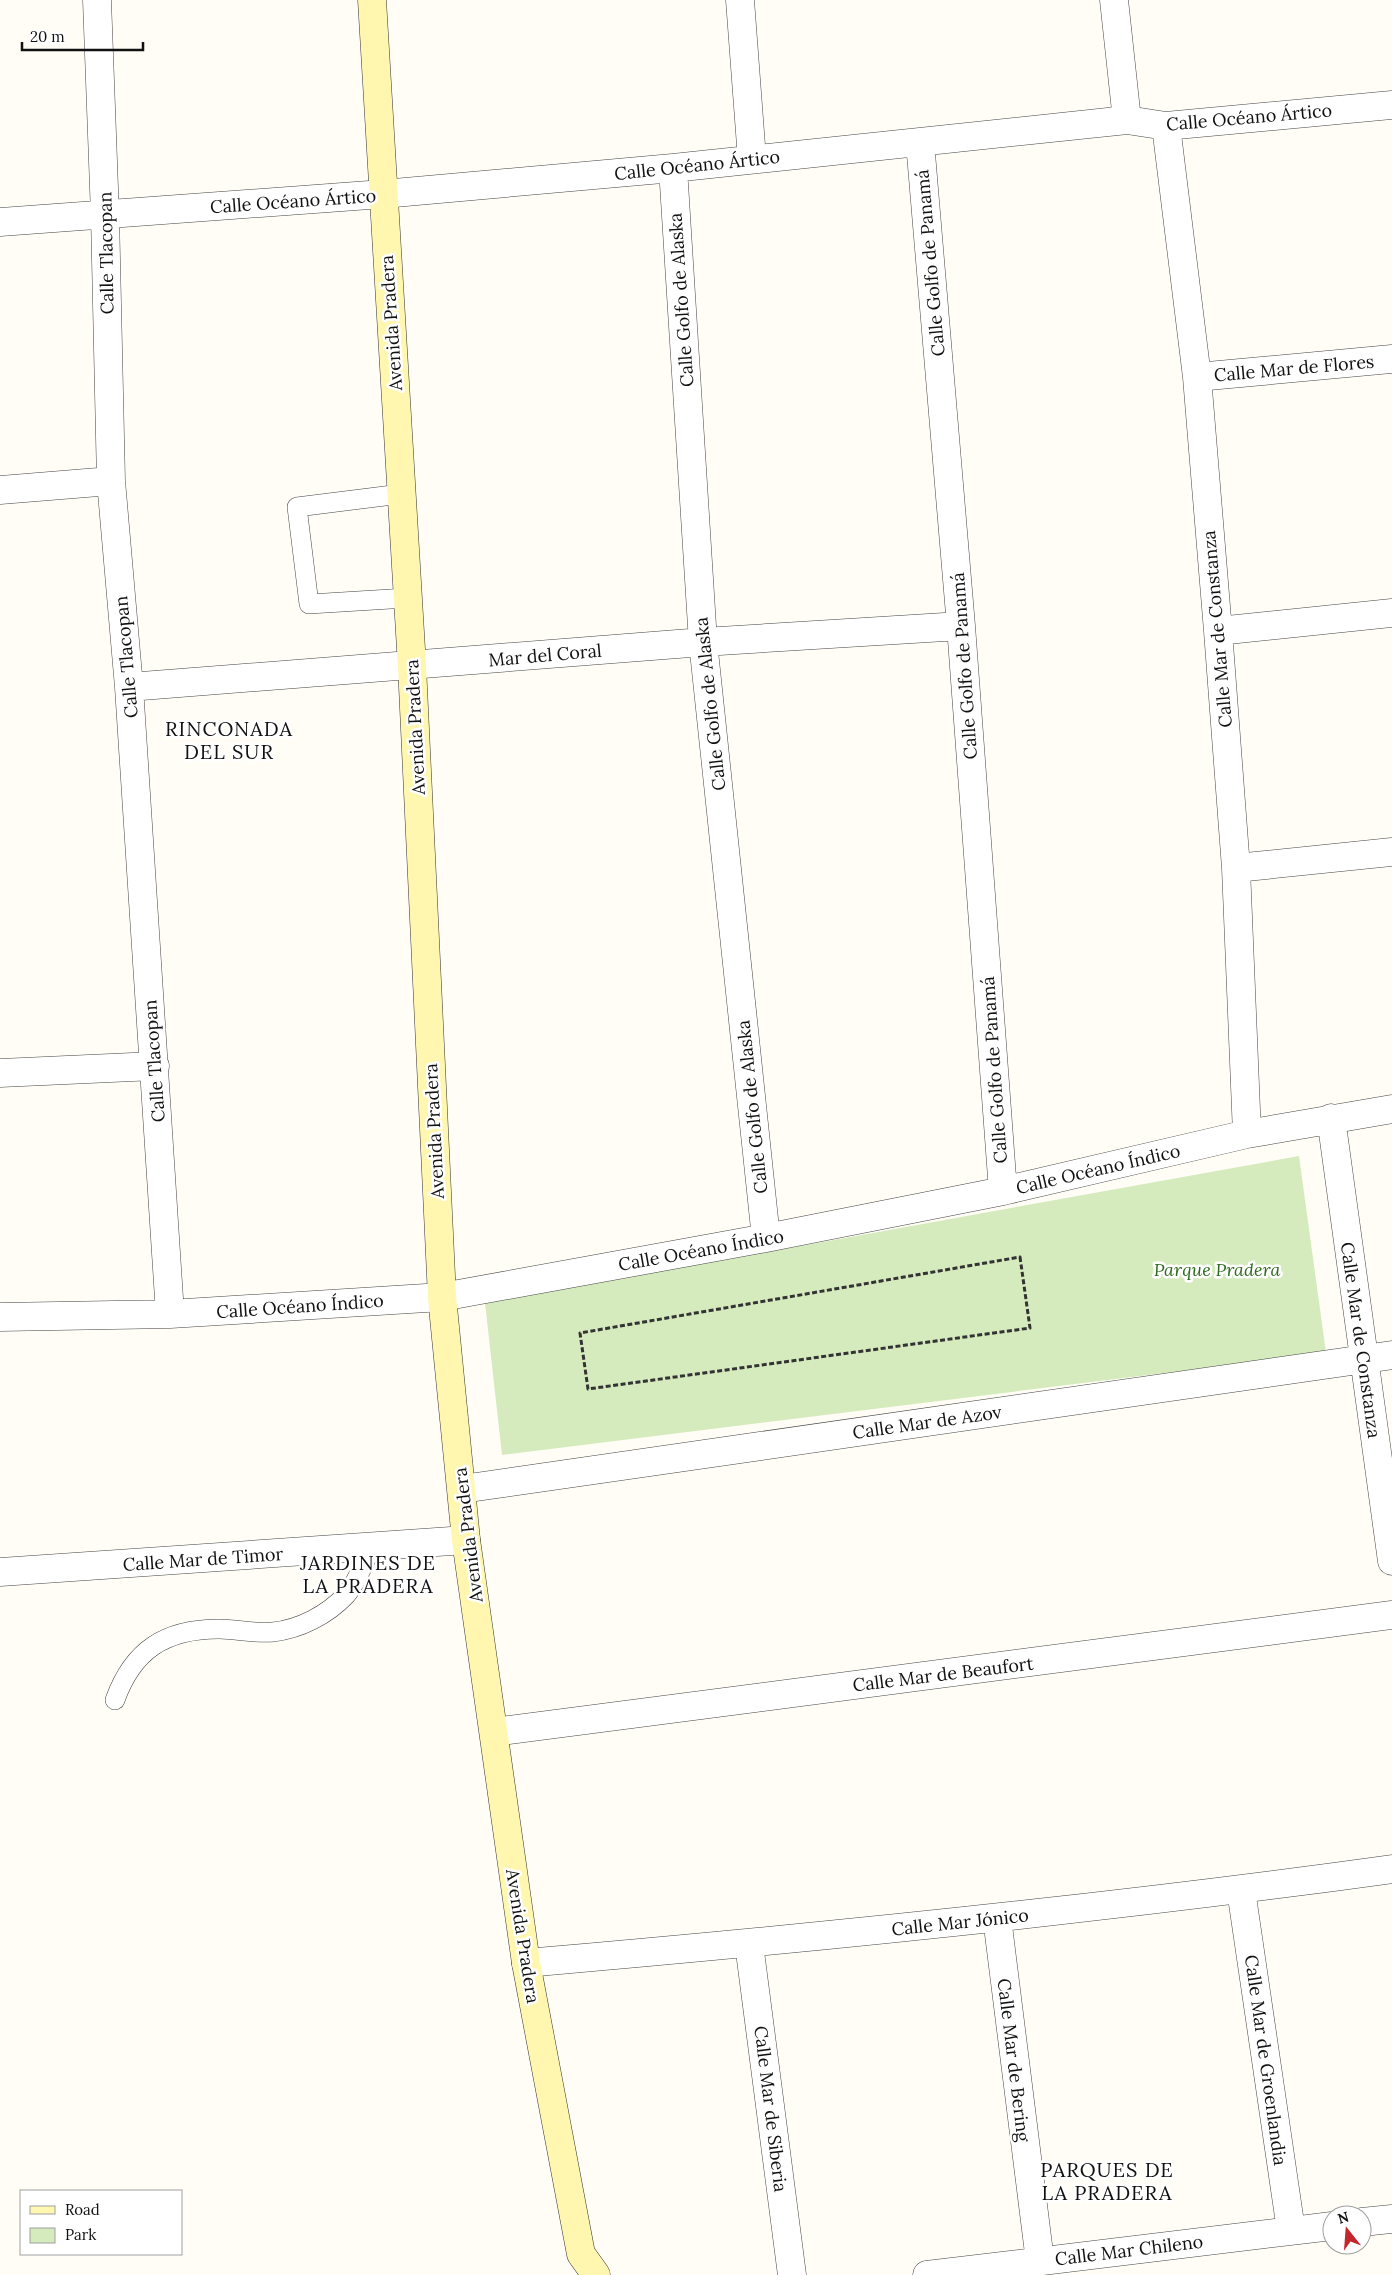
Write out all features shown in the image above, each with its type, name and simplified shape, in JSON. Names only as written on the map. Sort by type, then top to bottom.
[{"type":"street","name":"Calle Tlacopan","points":[[97,0],[106,215],[111,482],[129,687],[170,1314]]},
{"type":"street","name":"Avenida Pradera","points":[[372,0],[382,194],[412,666],[442,1297],[466,1540],[526,1963],[584,2268]]},
{"type":"street","points":[[740,0],[752,159]]},
{"type":"street","points":[[1114,0],[1127,120]]},
{"type":"street","name":"Calle Océano Ártico","points":[[0,222],[382,194],[673,168],[1127,120],[1166,126],[1392,105]]},
{"type":"street","name":"Calle Mar de Constanza","points":[[1166,126],[1197,377],[1218,630],[1236,868],[1247,1134]]},
{"type":"street","name":"Calle Golfo de Panamá","points":[[920,142],[961,626],[1003,1191]]},
{"type":"street","name":"Calle Golfo de Alaska","points":[[673,168],[703,642],[766,1238]]},
{"type":"street","name":"Calle Mar de Flores","points":[[1197,377],[1392,359]]},
{"type":"street","points":[[0,490],[111,482]]},
{"type":"street","points":[[1218,630],[1392,613]]},
{"type":"street","name":"Mar del Coral","points":[[129,687],[703,642],[961,626]]},
{"type":"street","points":[[1236,868],[1392,852]]},
{"type":"street","points":[[0,1073],[155,1066]]},
{"type":"street","name":"Calle Océano Índico","points":[[0,1317],[170,1314],[442,1297],[766,1238],[1003,1191],[1247,1134],[1392,1109]]},
{"type":"street","name":"Calle Mar de Constanza","points":[[1331,1118],[1392,1561]]},
{"type":"street","name":"Calle Mar de Azov","points":[[462,1489],[1392,1355]]},
{"type":"street","name":"Calle Mar de Timor","points":[[0,1572],[466,1540]]},
{"type":"street","name":"Calle Mar de Beaufort","points":[[494,1732],[1392,1615]]},
{"type":"street","name":"Calle Mar Jónico","points":[[526,1963],[749,1944],[997,1918],[1241,1890],[1392,1869]]},
{"type":"street","name":"Calle Mar de Groenlandia","points":[[1241,1890],[1291,2230]]},
{"type":"street","name":"Calle Mar de Bering","points":[[997,1918],[1040,2261]]},
{"type":"street","name":"Calle Mar de Siberia","points":[[749,1944],[792,2275]]},
{"type":"street","points":[[1372,2221],[1392,2219]]},
{"type":"street","name":"Calle Mar Chileno","points":[[927,2275],[1322,2227]]},
{"type":"lane","points":[[401,494],[297,507],[309,604],[407,598]]},
{"type":"lane","points":[[115,1700],[122,1680],[134,1662],[149,1647],[170,1637],[218,1629],[272,1632],[295,1627],[314,1620],[347,1594],[371,1548]]},
{"type":"path","points":[[1020,1257],[1030,1328],[588,1389],[580,1333],[1020,1257]]},
{"type":"green space","name":"Parque Pradera","points":[[1299,1156],[1326,1353],[502,1455],[485,1303]]},
{"type":"district","name":"RINCONADA DEL SUR","points":[[229,740]]},
{"type":"district","name":"JARDINES DE LA PRADERA","points":[[368,1574]]},
{"type":"district","name":"PARQUES DE LA PRADERA","points":[[1107,2180]]}]
